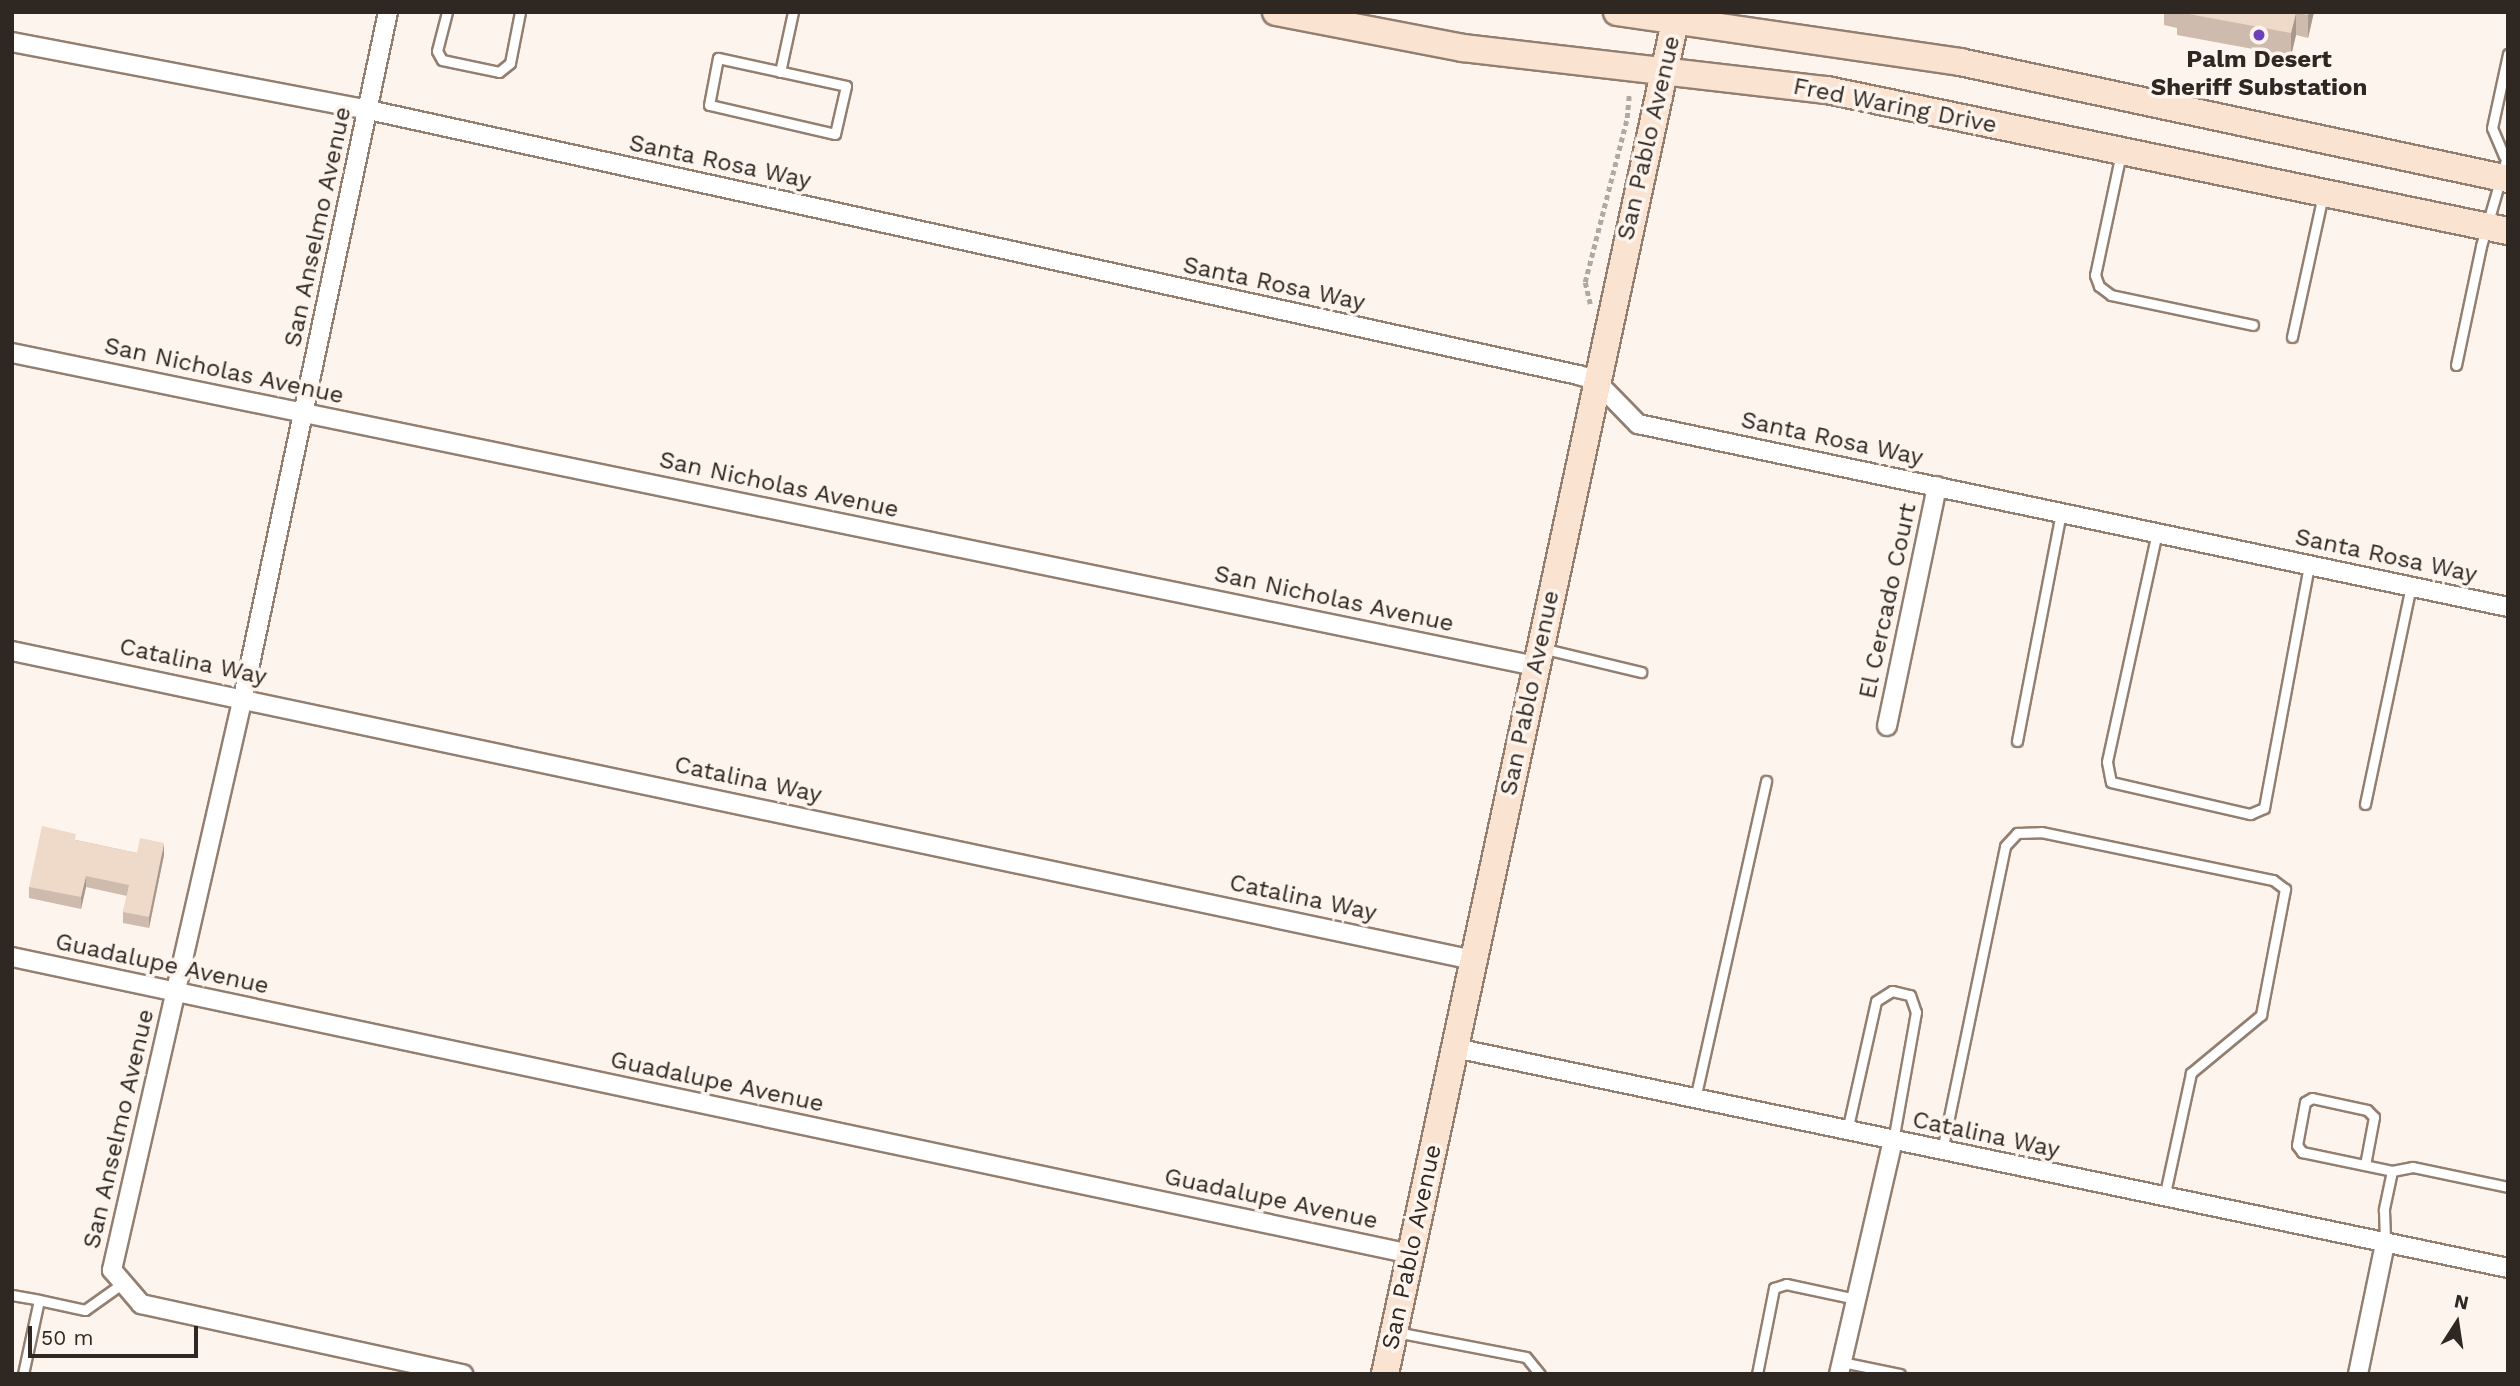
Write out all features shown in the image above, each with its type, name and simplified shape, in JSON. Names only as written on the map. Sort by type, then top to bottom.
[{"type":"main road","name":"Fred Waring Drive","points":[[1276,12],[1463,47],[1827,90],[2497,229]]},
{"type":"main road","name":"Fred Waring Drive","points":[[1617,12],[1676,16],[1961,62],[2504,167]]},
{"type":"main road","name":"San Pablo Avenue","points":[[1385,1374],[1595,380],[1676,16]]},
{"type":"street","name":"San Anselmo Avenue","points":[[383,1366],[141,1304],[112,1270],[243,697],[388,12]]},
{"type":"street","name":"Santa Rosa Way","points":[[12,42],[369,110],[1595,380],[1638,424],[2508,607]]},
{"type":"street","name":"San Nicholas Avenue","points":[[12,353],[1538,657]]},
{"type":"street","name":"El Cercado Court","points":[[1887,726],[1937,486]]},
{"type":"street","name":"Catalina Way","points":[[12,651],[243,697],[1473,960]]},
{"type":"street","name":"Guadalupe Avenue","points":[[12,957],[1411,1254]]},
{"type":"street","name":"Catalina Way","points":[[1455,1048],[2508,1269]]},
{"type":"street","points":[[1841,1368],[1893,1141]]},
{"type":"street","points":[[2358,1374],[2385,1244]]},
{"type":"street","points":[[383,1366],[463,1374]]},
{"type":"lane","points":[[447,12],[437,51],[442,60],[499,72],[510,63],[520,12]]},
{"type":"lane","points":[[779,72],[793,12]]},
{"type":"lane","points":[[2456,365],[2497,229],[2504,167],[2492,128],[2508,54]]},
{"type":"lane","points":[[718,58],[779,72],[846,86],[835,134],[709,105],[718,58]]},
{"type":"lane","points":[[2122,151],[2095,275],[2099,286],[2111,295],[2253,325]]},
{"type":"lane","points":[[2292,337],[2324,193]]},
{"type":"lane","points":[[2017,741],[2061,512]]},
{"type":"lane","points":[[2157,532],[2107,762],[2111,782],[2250,814],[2264,808],[2309,565]]},
{"type":"lane","points":[[2365,804],[2411,586]]},
{"type":"lane","points":[[1538,657],[1642,672]]},
{"type":"lane","points":[[1695,1099],[1766,781]]},
{"type":"lane","points":[[1941,1151],[2005,846],[2017,833],[2041,832],[2273,880],[2284,889],[2261,1016],[2191,1073],[2164,1198]]},
{"type":"lane","points":[[1847,1131],[1876,1001],[1892,991],[1910,995],[1916,1012],[1893,1141]]},
{"type":"lane","points":[[2365,1165],[2374,1117],[2353,1107],[2312,1098],[2305,1102],[2297,1145],[2302,1152],[2392,1171],[2413,1167],[2508,1187]]},
{"type":"lane","points":[[2385,1244],[2384,1210],[2392,1171]]},
{"type":"lane","points":[[12,1295],[85,1310],[123,1283]]},
{"type":"lane","points":[[1757,1374],[1774,1288],[1786,1284],[1857,1299]]},
{"type":"lane","points":[[23,1374],[39,1300]]},
{"type":"lane","points":[[1394,1332],[1526,1357],[1540,1374]]},
{"type":"lane","points":[[1841,1368],[1900,1374]]},
{"type":"building","points":[[2178,12],[2309,12],[2308,15],[2296,13],[2291,33]]},
{"type":"building","points":[[42,826],[76,834],[75,840],[137,853],[140,838],[164,843],[149,917],[123,912],[129,885],[86,876],[81,897],[29,887]]},
{"type":"place","name":"Palm Desert Sheriff Substation","points":[[2259,35]]}]
